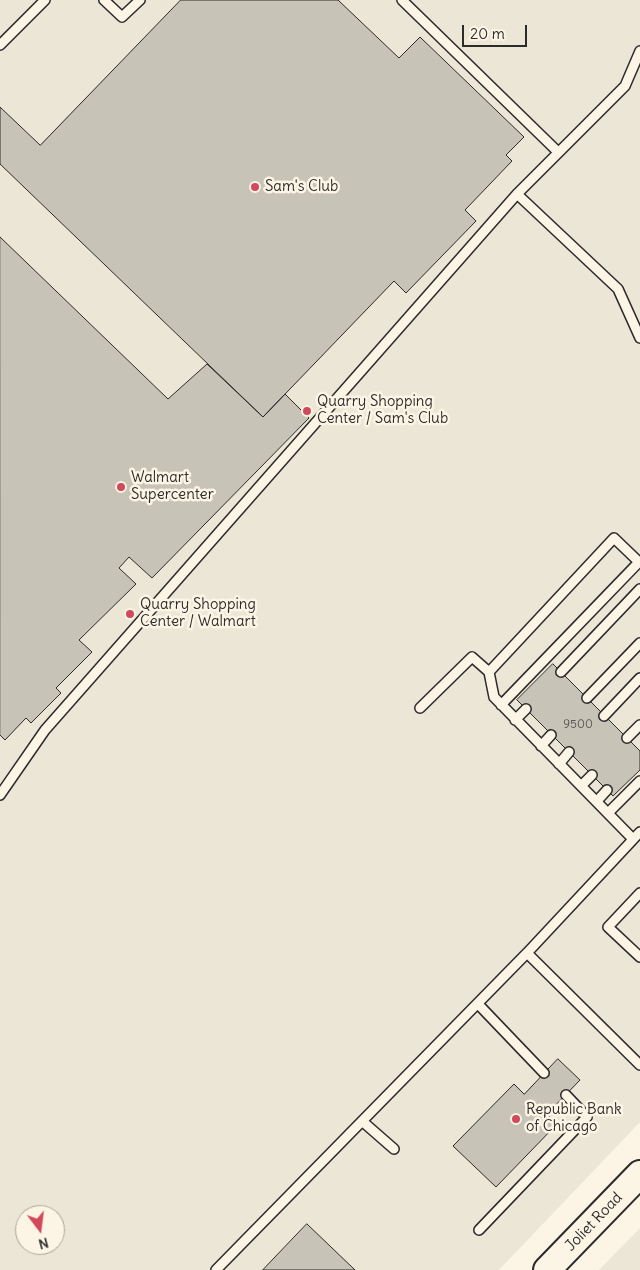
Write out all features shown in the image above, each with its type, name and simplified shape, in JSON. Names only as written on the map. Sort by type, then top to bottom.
[{"type":"main road","name":"Joliet Road","points":[[547,1270],[640,1174]]},
{"type":"lane","points":[[0,45],[45,0]]},
{"type":"lane","points":[[104,0],[122,17],[140,0]]},
{"type":"lane","points":[[402,0],[558,152]]},
{"type":"lane","points":[[0,795],[45,730],[517,194],[625,86],[640,51]]},
{"type":"lane","points":[[517,194],[618,289],[640,338]]},
{"type":"lane","points":[[489,672],[614,538],[639,562],[501,705]]},
{"type":"lane","points":[[561,672],[640,589]]},
{"type":"lane","points":[[587,698],[640,643]]},
{"type":"lane","points":[[420,708],[472,657],[489,672],[494,697],[501,705],[633,839]]},
{"type":"lane","points":[[604,716],[640,678]]},
{"type":"lane","points":[[515,720],[526,709]]},
{"type":"lane","points":[[627,738],[640,725]]},
{"type":"lane","points":[[541,746],[551,735]]},
{"type":"lane","points":[[559,764],[569,752]]},
{"type":"lane","points":[[580,786],[592,775]]},
{"type":"lane","points":[[608,814],[640,781]]},
{"type":"lane","points":[[597,802],[607,790]]},
{"type":"lane","points":[[216,1270],[478,1004],[640,832]]},
{"type":"lane","points":[[640,893],[608,927],[640,957]]},
{"type":"lane","points":[[527,953],[640,1065]]},
{"type":"lane","points":[[478,1004],[544,1073]]},
{"type":"lane","points":[[479,1230],[587,1117],[566,1095]]},
{"type":"lane","points":[[362,1121],[394,1149]]},
{"type":"shaded area","points":[[0,0],[640,0],[640,1122],[499,1270],[0,1270]]},
{"type":"shaded area","points":[[640,1228],[640,1270],[599,1270]]},
{"type":"building","name":"Sam's Club","points":[[181,0],[338,0],[399,58],[420,37],[524,137],[506,155],[512,161],[465,210],[476,221],[406,293],[394,281],[263,417],[0,164],[0,107],[40,145]]},
{"type":"building","name":"Walmart Supercenter","points":[[0,237],[168,399],[207,364],[263,417],[285,394],[309,418],[152,578],[129,557],[119,568],[136,584],[79,640],[92,652],[56,688],[61,693],[31,723],[26,718],[5,740],[0,735]]},
{"type":"building","points":[[553,664],[640,751],[640,770],[613,796],[517,700]]},
{"type":"building","name":"Republic Bank of Chicago","points":[[558,1059],[580,1080],[547,1114],[557,1124],[496,1187],[453,1146],[514,1084],[524,1094]]},
{"type":"building","points":[[307,1224],[355,1270],[263,1270]]},
{"type":"place","name":"Sam's Club","points":[[255,187]]},
{"type":"place","name":"Quarry Shopping Center / Sam's Club","points":[[307,411]]},
{"type":"place","name":"Walmart Supercenter","points":[[121,487]]},
{"type":"place","name":"Quarry Shopping Center / Walmart","points":[[130,614]]},
{"type":"place","name":"Republic Bank of Chicago","points":[[516,1119]]}]
